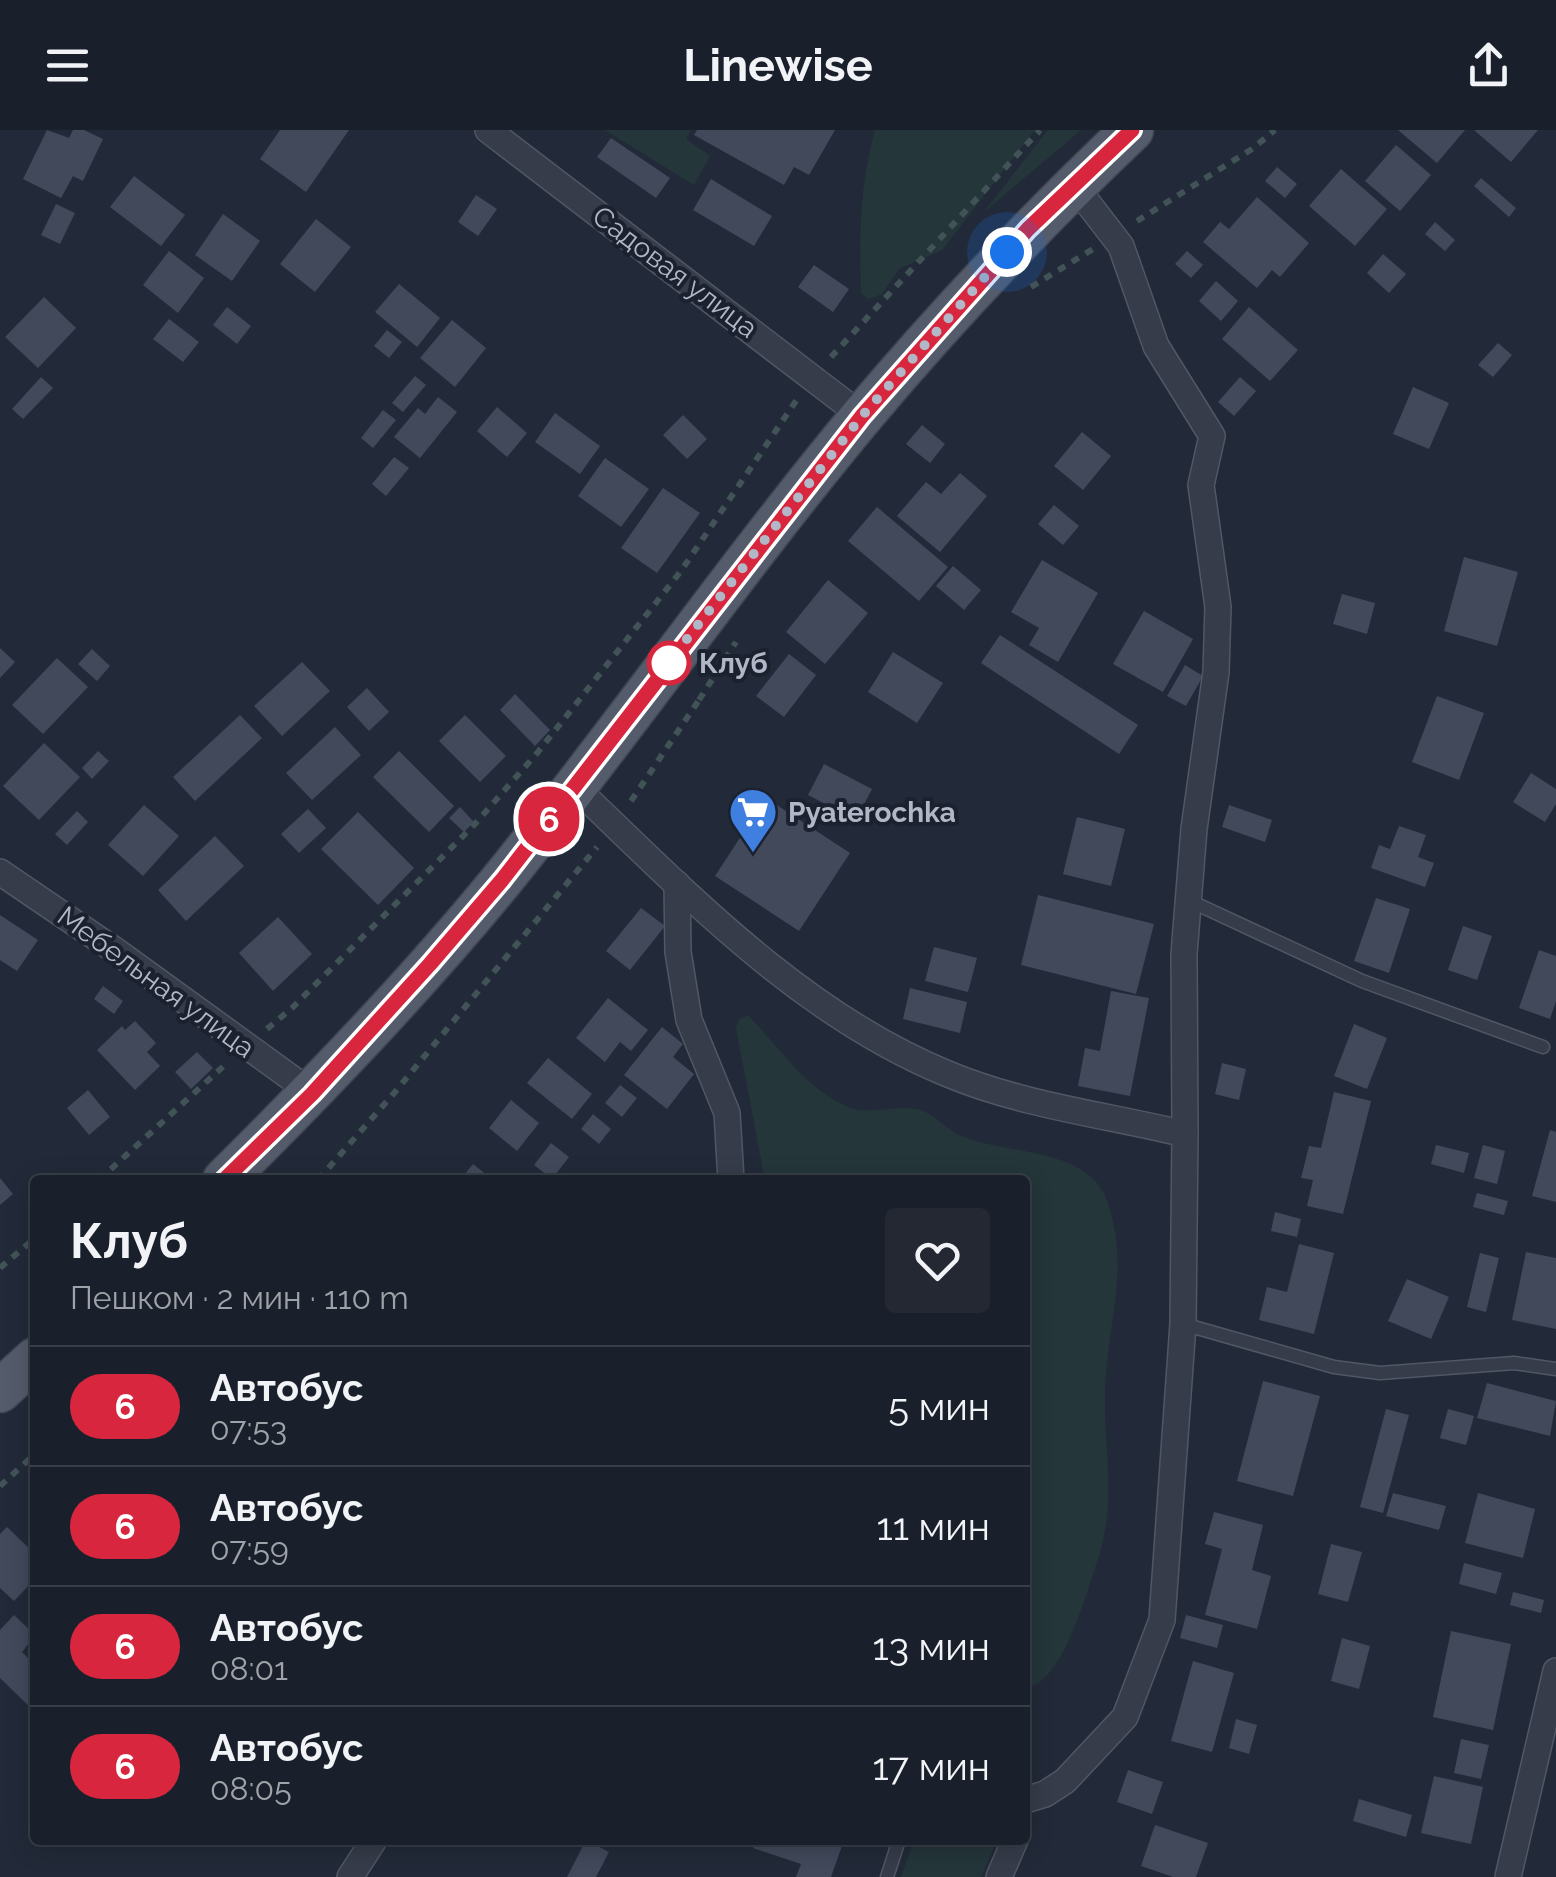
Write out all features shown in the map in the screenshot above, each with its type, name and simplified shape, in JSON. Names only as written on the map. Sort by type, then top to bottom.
[{"type":"main road","points":[[229,1175],[312,1094],[442,950],[862,416],[1028,229],[1132,130]]},
{"type":"main road","points":[[0,1390],[30,1364]]},
{"type":"street","name":"Садовая улица","points":[[488,130],[862,416]]},
{"type":"street","points":[[1030,1799],[1046,1794],[1065,1781],[1125,1717],[1162,1620],[1183,1324],[1184,954],[1194,829],[1216,672],[1218,607],[1201,485],[1212,436],[1156,346],[1121,246],[1074,184]]},
{"type":"street","points":[[574,786],[676,884],[811,998],[906,1056],[1002,1093],[1185,1134]]},
{"type":"street","name":"Мебельная улица","points":[[0,872],[312,1094]]},
{"type":"street","points":[[676,884],[678,952],[689,1020],[727,1114],[731,1175]]},
{"type":"street","points":[[1508,1877],[1556,1671]]},
{"type":"street","points":[[350,1877],[371,1845]]},
{"type":"street","points":[[999,1877],[1013,1845]]},
{"type":"lane","points":[[1188,900],[1362,981],[1543,1047]]},
{"type":"lane","points":[[1183,1324],[1334,1367],[1380,1374],[1514,1363],[1556,1369]]},
{"type":"lane","points":[[887,1877],[897,1845]]},
{"type":"path","points":[[104,1175],[292,1008],[474,825],[538,752],[681,571],[812,376],[1040,130]]},
{"type":"path","points":[[1020,294],[1252,149],[1275,130]]},
{"type":"path","points":[[322,1175],[615,825],[742,634]]},
{"type":"path","points":[[624,644],[699,700]]},
{"type":"path","points":[[0,1268],[30,1242]]},
{"type":"path","points":[[0,1486],[30,1459]]},
{"type":"shaded area","points":[[605,130],[691,130],[686,139],[710,156],[694,185]]},
{"type":"shaded area","points":[[875,130],[1035,130],[942,250],[899,269],[882,294],[869,299],[861,293],[861,230],[863,192]]},
{"type":"shaded area","points":[[1048,130],[1081,130],[983,213]]},
{"type":"shaded area","points":[[748,1015],[806,1079],[833,1100],[864,1110],[922,1110],[961,1136],[1064,1162],[1097,1183],[1107,1201],[1118,1266],[1106,1373],[1107,1517],[1103,1542],[1070,1638],[1050,1672],[1038,1683],[1030,1685],[1030,1175],[764,1175],[736,1028],[739,1020]]},
{"type":"shaded area","points":[[912,1845],[995,1845],[981,1877],[901,1877]]},
{"type":"building","points":[[47,130],[69,138],[73,130],[84,130],[103,139],[83,181],[73,176],[61,198],[23,179]]},
{"type":"building","points":[[280,130],[349,130],[306,192],[260,159]]},
{"type":"building","points":[[697,130],[835,130],[809,175],[794,167],[784,185],[694,135]]},
{"type":"building","points":[[1398,130],[1465,130],[1437,163]]},
{"type":"building","points":[[1474,130],[1538,130],[1511,162]]},
{"type":"building","points":[[611,138],[670,178],[656,198],[597,157]]},
{"type":"building","points":[[1396,145],[1431,175],[1400,211],[1365,181]]},
{"type":"building","points":[[1277,167],[1297,184],[1285,198],[1265,181]]},
{"type":"building","points":[[1341,169],[1387,209],[1355,246],[1309,206]]},
{"type":"building","points":[[134,176],[185,215],[161,246],[110,207]]},
{"type":"building","points":[[1481,178],[1516,208],[1509,217],[1474,186]]},
{"type":"building","points":[[711,179],[772,216],[754,246],[693,210]]},
{"type":"building","points":[[476,195],[497,209],[478,236],[458,222]]},
{"type":"building","points":[[1257,197],[1309,243],[1280,277],[1272,270],[1257,288],[1203,242],[1220,222],[1229,229]]},
{"type":"building","points":[[56,204],[75,213],[60,244],[41,235]]},
{"type":"building","points":[[223,214],[260,241],[232,281],[195,255]]},
{"type":"building","points":[[316,219],[351,247],[315,292],[280,264]]},
{"type":"building","points":[[1435,222],[1455,240],[1445,251],[1425,234]]},
{"type":"building","points":[[169,251],[204,278],[178,313],[143,285]]},
{"type":"building","points":[[1187,251],[1203,265],[1191,278],[1175,264]]},
{"type":"building","points":[[1383,254],[1406,274],[1389,293],[1367,273]]},
{"type":"building","points":[[814,265],[849,289],[833,312],[798,287]]},
{"type":"building","points":[[1216,281],[1238,301],[1221,321],[1199,301]]},
{"type":"building","points":[[399,284],[440,318],[417,347],[375,312]]},
{"type":"building","points":[[44,297],[76,328],[38,368],[5,337]]},
{"type":"building","points":[[227,307],[251,326],[237,344],[213,325]]},
{"type":"building","points":[[1249,307],[1298,350],[1270,381],[1222,339]]},
{"type":"building","points":[[169,319],[199,342],[183,362],[153,339]]},
{"type":"building","points":[[452,320],[486,348],[455,387],[420,358]]},
{"type":"building","points":[[387,330],[402,342],[389,358],[374,346]]},
{"type":"building","points":[[1498,343],[1512,355],[1493,377],[1478,365]]},
{"type":"building","points":[[415,376],[426,385],[403,412],[392,403]]},
{"type":"building","points":[[41,377],[53,388],[23,419],[12,409]]},
{"type":"building","points":[[1240,377],[1256,391],[1234,416],[1218,402]]},
{"type":"building","points":[[1413,387],[1449,403],[1429,449],[1393,434]]},
{"type":"building","points":[[438,397],[457,412],[420,458],[394,437],[418,408],[425,414]]},
{"type":"building","points":[[497,407],[527,433],[507,457],[477,431]]},
{"type":"building","points":[[383,410],[396,420],[373,448],[361,438]]},
{"type":"building","points":[[555,413],[600,446],[580,474],[535,442]]},
{"type":"building","points":[[683,415],[707,439],[687,459],[663,435]]},
{"type":"building","points":[[922,425],[945,444],[930,463],[906,444]]},
{"type":"building","points":[[1082,432],[1111,456],[1083,490],[1054,466]]},
{"type":"building","points":[[394,457],[409,468],[386,496],[372,484]]},
{"type":"building","points":[[605,458],[649,489],[621,527],[578,496]]},
{"type":"building","points":[[960,473],[987,496],[940,552],[897,516],[926,482],[941,494]]},
{"type":"building","points":[[663,488],[700,513],[657,573],[621,548]]},
{"type":"building","points":[[1054,505],[1079,526],[1063,545],[1038,524]]},
{"type":"building","points":[[877,507],[948,567],[919,601],[848,541]]},
{"type":"building","points":[[1464,557],[1518,572],[1497,646],[1444,631]]},
{"type":"building","points":[[1042,560],[1098,593],[1058,662],[1029,645],[1039,628],[1011,612]]},
{"type":"building","points":[[953,566],[981,590],[964,610],[936,586]]},
{"type":"building","points":[[828,580],[868,613],[825,664],[786,632]]},
{"type":"building","points":[[1342,594],[1375,603],[1367,634],[1333,624]]},
{"type":"building","points":[[1144,611],[1193,639],[1163,692],[1113,664]]},
{"type":"building","points":[[1000,635],[1138,725],[1119,754],[981,663]]},
{"type":"building","points":[[0,648],[15,662],[0,678]]},
{"type":"building","points":[[92,649],[110,666],[97,681],[78,664]]},
{"type":"building","points":[[893,652],[943,683],[917,723],[868,692]]},
{"type":"building","points":[[789,654],[816,675],[784,717],[756,696]]},
{"type":"building","points":[[57,658],[88,687],[43,734],[12,705]]},
{"type":"building","points":[[302,662],[330,691],[282,736],[254,706]]},
{"type":"building","points":[[1185,665],[1203,676],[1186,706],[1167,696]]},
{"type":"building","points":[[367,688],[389,712],[369,731],[347,707]]},
{"type":"building","points":[[515,694],[550,730],[535,746],[500,710]]},
{"type":"building","points":[[1437,696],[1484,713],[1459,780],[1412,762]]},
{"type":"building","points":[[240,715],[262,738],[195,801],[173,777]]},
{"type":"building","points":[[465,715],[506,756],[480,782],[439,741]]},
{"type":"building","points":[[335,727],[361,755],[312,800],[286,773]]},
{"type":"building","points":[[44,743],[80,777],[39,820],[3,786]]},
{"type":"building","points":[[98,751],[109,761],[92,779],[82,768]]},
{"type":"building","points":[[399,751],[454,806],[429,832],[373,777]]},
{"type":"building","points":[[824,764],[872,789],[856,820],[808,795]]},
{"type":"building","points":[[1531,773],[1556,789],[1556,804],[1545,822],[1513,802]]},
{"type":"building","points":[[766,798],[850,853],[799,931],[715,876]]},
{"type":"building","points":[[144,805],[179,836],[143,876],[108,845]]},
{"type":"building","points":[[1229,805],[1272,820],[1265,842],[1222,827]]},
{"type":"building","points":[[460,807],[474,822],[464,832],[449,818]]},
{"type":"building","points":[[308,809],[326,828],[299,853],[281,834]]},
{"type":"building","points":[[77,811],[88,822],[67,845],[55,834]]},
{"type":"building","points":[[358,812],[414,868],[378,905],[321,849]]},
{"type":"building","points":[[1077,817],[1125,829],[1111,886],[1063,874]]},
{"type":"building","points":[[1399,826],[1426,835],[1418,857],[1434,863],[1425,887],[1371,868],[1379,845],[1390,849]]},
{"type":"building","points":[[215,836],[244,866],[186,921],[158,890]]},
{"type":"building","points":[[1038,895],[1154,924],[1136,994],[1021,965]]},
{"type":"building","points":[[1376,898],[1410,909],[1389,973],[1354,961]]},
{"type":"building","points":[[641,908],[665,926],[630,970],[606,951]]},
{"type":"building","points":[[0,915],[38,940],[17,971],[0,960]]},
{"type":"building","points":[[278,917],[312,954],[273,991],[239,953]]},
{"type":"building","points":[[1463,926],[1492,936],[1477,980],[1448,970]]},
{"type":"building","points":[[934,947],[977,958],[968,992],[925,981]]},
{"type":"building","points":[[1539,950],[1556,956],[1556,1001],[1550,1019],[1519,1008]]},
{"type":"building","points":[[103,986],[123,1001],[114,1014],[94,999]]},
{"type":"building","points":[[910,988],[967,1002],[960,1033],[903,1019]]},
{"type":"building","points":[[1111,991],[1149,998],[1130,1096],[1078,1086],[1085,1048],[1100,1051]]},
{"type":"building","points":[[608,998],[648,1030],[631,1051],[620,1042],[605,1062],[576,1038]]},
{"type":"building","points":[[135,1021],[156,1043],[147,1052],[160,1066],[135,1090],[97,1050],[122,1026],[125,1030]]},
{"type":"building","points":[[1354,1024],[1387,1038],[1367,1089],[1334,1076]]},
{"type":"building","points":[[662,1027],[683,1044],[673,1057],[694,1074],[667,1109],[624,1075]]},
{"type":"building","points":[[197,1052],[213,1068],[191,1089],[175,1072]]},
{"type":"building","points":[[548,1058],[592,1094],[572,1119],[527,1083]]},
{"type":"building","points":[[1222,1063],[1246,1069],[1239,1100],[1215,1094]]},
{"type":"building","points":[[620,1085],[637,1098],[622,1117],[605,1103]]},
{"type":"building","points":[[88,1090],[110,1117],[89,1135],[67,1108]]},
{"type":"building","points":[[1334,1092],[1371,1101],[1343,1214],[1307,1206],[1313,1180],[1301,1178],[1309,1146],[1321,1148]]},
{"type":"building","points":[[511,1100],[539,1123],[517,1151],[489,1128]]},
{"type":"building","points":[[593,1114],[611,1129],[599,1144],[581,1129]]},
{"type":"building","points":[[1550,1130],[1556,1132],[1556,1202],[1532,1196]]},
{"type":"building","points":[[551,1143],[569,1157],[555,1175],[547,1175],[534,1165]]},
{"type":"building","points":[[1436,1145],[1469,1153],[1464,1173],[1431,1164]]},
{"type":"building","points":[[1483,1145],[1505,1151],[1497,1184],[1474,1178]]},
{"type":"building","points":[[473,1164],[487,1175],[464,1175]]},
{"type":"building","points":[[0,1178],[13,1194],[0,1205]]},
{"type":"building","points":[[1477,1193],[1508,1201],[1504,1215],[1473,1207]]},
{"type":"building","points":[[1275,1212],[1301,1219],[1297,1237],[1271,1231]]},
{"type":"building","points":[[1299,1244],[1334,1253],[1314,1334],[1259,1320],[1267,1287],[1287,1292]]},
{"type":"building","points":[[1526,1252],[1556,1258],[1556,1329],[1512,1320]]},
{"type":"building","points":[[1480,1253],[1499,1258],[1486,1312],[1467,1307]]},
{"type":"building","points":[[1407,1279],[1449,1297],[1431,1339],[1388,1321]]},
{"type":"building","points":[[1263,1381],[1320,1396],[1293,1496],[1237,1481]]},
{"type":"building","points":[[1487,1383],[1556,1401],[1550,1436],[1477,1418]]},
{"type":"building","points":[[1386,1409],[1409,1415],[1383,1513],[1360,1507]]},
{"type":"building","points":[[1448,1409],[1474,1416],[1466,1445],[1440,1438]]},
{"type":"building","points":[[1393,1493],[1446,1506],[1439,1530],[1386,1516]]},
{"type":"building","points":[[1478,1493],[1535,1509],[1523,1558],[1465,1543]]},
{"type":"building","points":[[1214,1512],[1263,1525],[1252,1570],[1271,1576],[1257,1629],[1205,1615],[1222,1549],[1205,1544]]},
{"type":"building","points":[[7,1527],[30,1549],[30,1584],[14,1601],[0,1588],[0,1534]]},
{"type":"building","points":[[1331,1544],[1362,1552],[1348,1602],[1318,1594]]},
{"type":"building","points":[[1464,1563],[1502,1573],[1496,1594],[1459,1584]]},
{"type":"building","points":[[1513,1592],[1544,1600],[1541,1613],[1510,1605]]},
{"type":"building","points":[[14,1615],[30,1630],[30,1642],[22,1652],[30,1660],[30,1707],[0,1678],[0,1630]]},
{"type":"building","points":[[1186,1615],[1223,1625],[1217,1648],[1180,1638]]},
{"type":"building","points":[[1451,1631],[1511,1644],[1493,1730],[1433,1717]]},
{"type":"building","points":[[1342,1638],[1370,1646],[1359,1689],[1331,1681]]},
{"type":"building","points":[[1193,1661],[1234,1673],[1212,1752],[1171,1741]]},
{"type":"building","points":[[1236,1719],[1257,1725],[1249,1754],[1229,1748]]},
{"type":"building","points":[[1461,1739],[1489,1745],[1481,1779],[1454,1773]]},
{"type":"building","points":[[1128,1770],[1163,1782],[1152,1814],[1117,1802]]},
{"type":"building","points":[[1434,1776],[1483,1787],[1471,1844],[1421,1833]]},
{"type":"building","points":[[1359,1799],[1412,1815],[1406,1837],[1353,1821]]},
{"type":"building","points":[[1155,1825],[1208,1843],[1196,1877],[1173,1877],[1141,1866]]},
{"type":"building","points":[[583,1845],[596,1845],[609,1852],[596,1877],[567,1877]]},
{"type":"building","points":[[842,1845],[831,1877],[796,1877],[801,1864],[753,1848]]},
{"type":"bus line","name":"6","points":[[229,1175],[312,1094],[502,880],[862,416],[1028,229],[1132,130]]},
{"type":"place","name":"Клуб","points":[[669,663]]},
{"type":"place","name":"Pyaterochka","points":[[753,854]]},
{"type":"route","points":[[669,663],[661,672],[862,416],[1007,252]]}]
